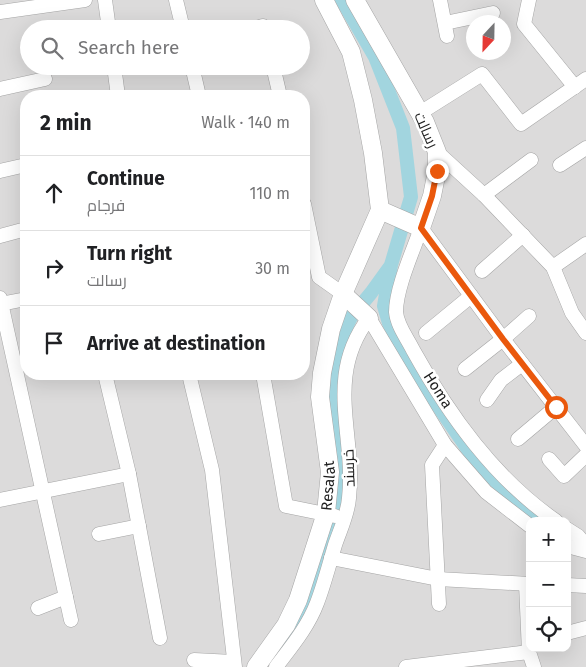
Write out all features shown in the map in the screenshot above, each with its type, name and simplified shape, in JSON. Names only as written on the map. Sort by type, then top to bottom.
[{"type":"street","points":[[0,12],[85,0]]},
{"type":"street","points":[[105,0],[108,20]]},
{"type":"street","points":[[176,0],[181,20]]},
{"type":"street","points":[[324,0],[351,52],[372,153],[380,210],[343,294]]},
{"type":"street","name":"رسالت","points":[[355,0],[420,113],[437,152],[432,196],[421,228]]},
{"type":"street","points":[[440,0],[446,30],[493,12]]},
{"type":"street","points":[[420,113],[482,74],[521,124],[580,83],[524,24],[529,0]]},
{"type":"street","points":[[115,75],[117,90]]},
{"type":"street","points":[[194,75],[198,90]]},
{"type":"street","points":[[275,75],[279,90]]},
{"type":"street","points":[[0,89],[45,79]]},
{"type":"street","points":[[560,166],[586,148]]},
{"type":"street","points":[[437,152],[484,195],[553,267],[572,314],[586,332]]},
{"type":"street","points":[[484,195],[531,160]]},
{"type":"street","points":[[0,171],[20,166]]},
{"type":"street","points":[[380,210],[421,228],[503,339],[586,446]]},
{"type":"street","name":"Homa","points":[[421,228],[398,298],[396,313],[400,326],[421,364],[478,449],[516,489],[551,517]]},
{"type":"street","points":[[0,236],[20,231]]},
{"type":"street","points":[[310,233],[319,277],[343,294],[368,318]]},
{"type":"street","points":[[482,271],[522,235]]},
{"type":"street","points":[[553,267],[586,244]]},
{"type":"street","name":"Resalat","points":[[256,667],[286,625],[298,600],[326,513],[330,472],[320,397],[322,373],[331,328],[343,294]]},
{"type":"street","points":[[426,333],[471,296]]},
{"type":"street","points":[[20,299],[1,301],[2,320],[71,620]]},
{"type":"street","points":[[465,369],[529,316]]},
{"type":"street","name":"Homa","points":[[368,318],[445,445],[486,492],[526,523]]},
{"type":"street","name":"خرسند","points":[[276,667],[303,630],[317,604],[349,501],[351,472],[343,391],[349,352],[359,331],[368,318]]},
{"type":"street","points":[[487,400],[501,380],[522,364]]},
{"type":"street","points":[[106,380],[129,474],[160,638]]},
{"type":"street","points":[[190,380],[212,470],[234,665],[194,660]]},
{"type":"street","points":[[264,380],[286,506],[344,518]]},
{"type":"street","points":[[518,439],[556,407]]},
{"type":"street","points":[[439,604],[432,466],[445,445]]},
{"type":"street","points":[[549,459],[564,476],[586,455]]},
{"type":"street","points":[[0,500],[129,474]]},
{"type":"street","points":[[99,534],[139,526]]},
{"type":"street","points":[[571,532],[586,545]]},
{"type":"street","points":[[571,547],[586,551]]},
{"type":"street","points":[[331,558],[438,579],[526,584]]},
{"type":"street","points":[[571,585],[586,586]]},
{"type":"street","points":[[38,608],[66,597]]},
{"type":"street","points":[[571,632],[586,628]]},
{"type":"street","points":[[406,667],[526,647]]},
{"type":"street","points":[[530,652],[534,667]]},
{"type":"shaded area","points":[[0,0],[586,0],[586,667],[0,667]]},
{"type":"waterway","points":[[342,0],[375,57],[403,128],[411,197],[391,265],[384,306],[389,323],[410,365],[480,467],[536,517]]},
{"type":"waterway","points":[[277,651],[291,634],[310,600],[339,509],[341,490],[340,466],[334,394],[342,336],[351,317],[389,268]]},
{"type":"route","points":[[437,171],[432,196],[421,228],[556,407]]}]
